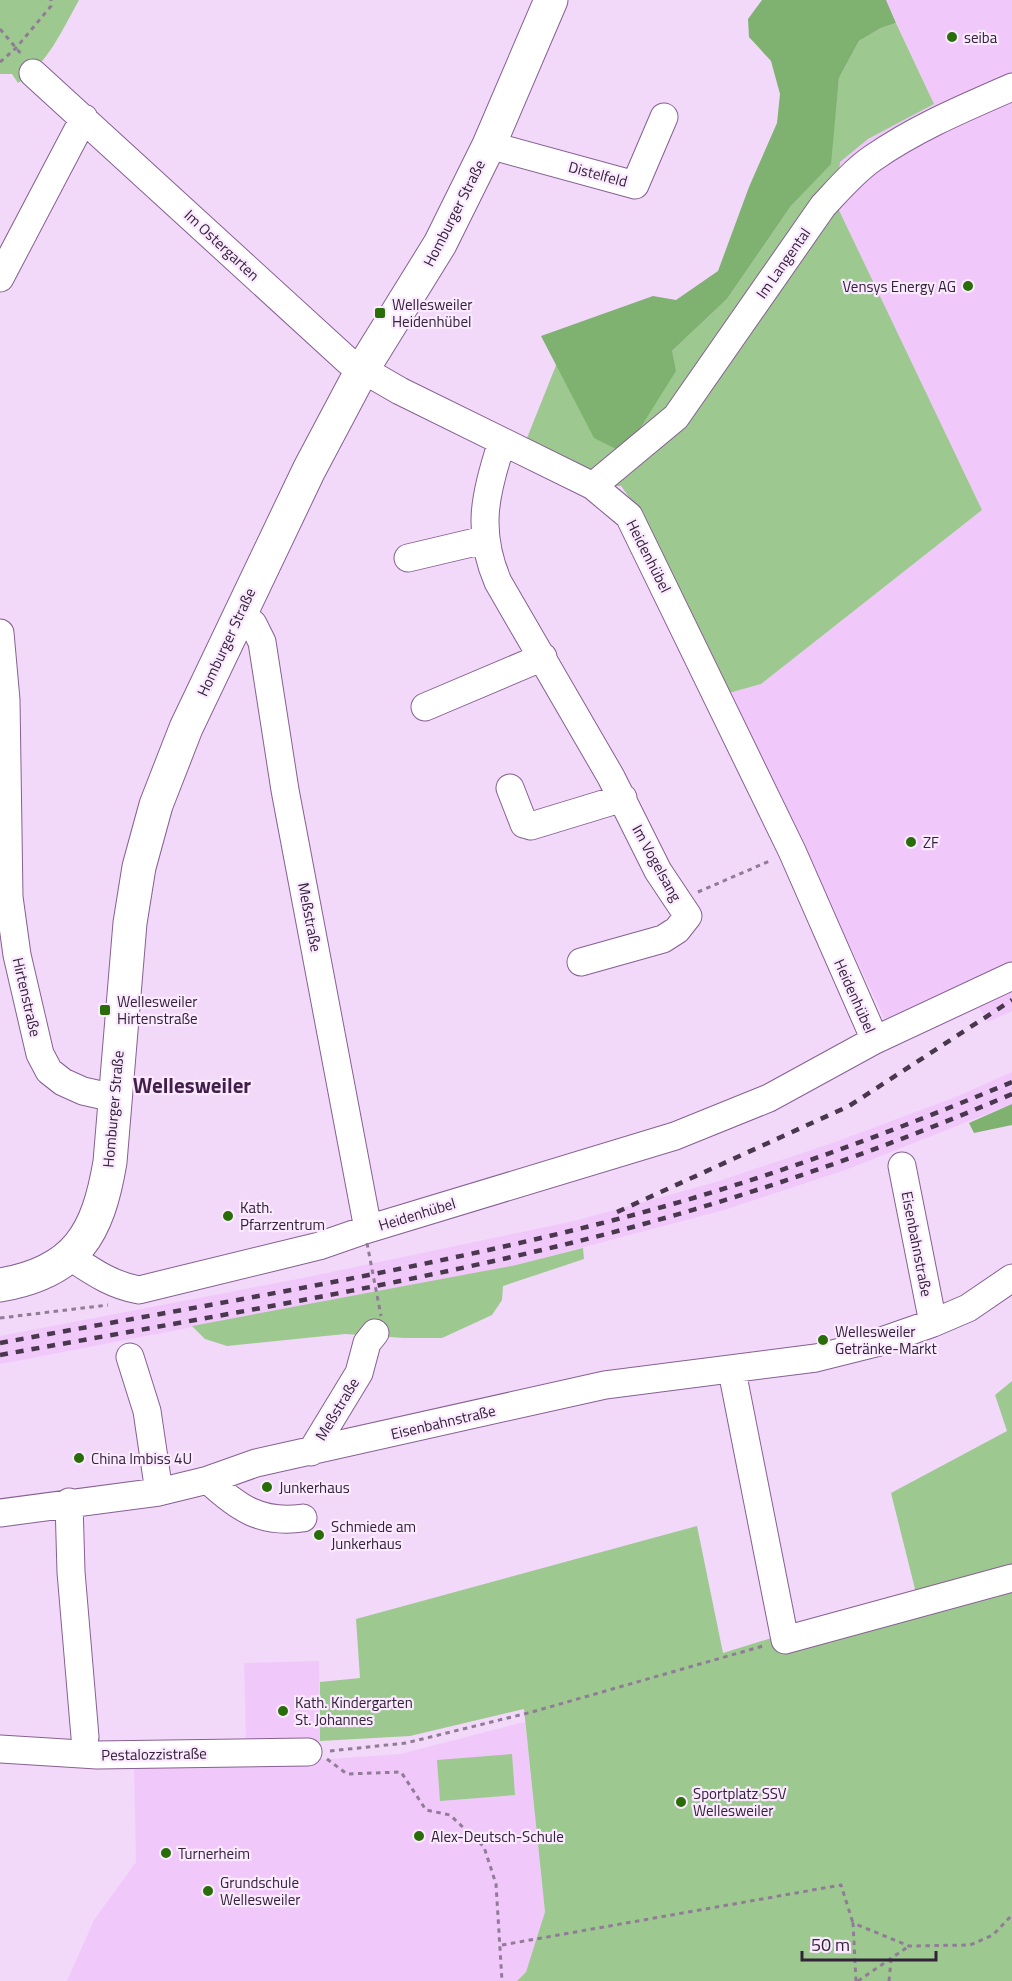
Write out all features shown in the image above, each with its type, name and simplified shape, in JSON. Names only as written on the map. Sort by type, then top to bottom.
[{"type":"main road","name":"Homburger Straße","points":[[0,1285],[21,1281],[50,1270],[69,1256],[96,1220],[104,1199],[110,1162],[130,923],[139,867],[156,805],[182,739],[240,612],[309,470],[362,370],[429,264],[489,145],[551,0]]},
{"type":"street","name":"Im Ostergarten","points":[[33,73],[348,361],[362,370]]},
{"type":"street","name":"Im Langental","points":[[593,486],[676,417],[823,206],[848,180],[872,159],[926,125],[1012,87]]},
{"type":"street","name":"Distelfeld","points":[[489,145],[635,184],[644,170],[664,117]]},
{"type":"street","points":[[0,278],[84,118]]},
{"type":"street","name":"Heidenhübel","points":[[69,1256],[104,1280],[121,1287],[139,1290],[367,1236],[675,1136],[769,1098],[875,1040],[792,851],[641,536],[629,516],[593,486],[362,370]]},
{"type":"street","name":"Im Vogelsang","points":[[502,442],[485,502],[484,540],[498,582],[623,798],[658,871],[683,909],[677,930],[663,939],[581,962]]},
{"type":"street","points":[[408,558],[484,540]]},
{"type":"street","name":"Meßstraße","points":[[240,612],[253,624],[262,642],[285,790],[367,1236]]},
{"type":"street","name":"Hirtenstraße","points":[[0,633],[6,700],[9,897],[17,956],[40,1054],[49,1071],[63,1082],[83,1091],[114,1098]]},
{"type":"street","points":[[425,707],[543,657]]},
{"type":"street","points":[[510,788],[519,817],[524,824],[531,826],[623,798]]},
{"type":"street","points":[[875,1040],[1012,976]]},
{"type":"street","name":"Eisenbahnstraße","points":[[902,1166],[933,1323]]},
{"type":"street","name":"Eisenbahnstraße","points":[[0,1513],[69,1502],[159,1492],[208,1480],[256,1463],[605,1385],[665,1376],[732,1371],[816,1358],[876,1343],[933,1323],[968,1308],[1012,1278]]},
{"type":"street","name":"Meßstraße","points":[[311,1452],[359,1373],[368,1343],[378,1324]]},
{"type":"street","points":[[130,1358],[147,1411],[159,1492]]},
{"type":"street","points":[[732,1371],[785,1640],[1012,1578]]},
{"type":"street","points":[[208,1480],[227,1498],[263,1518],[281,1521],[303,1518]]},
{"type":"street","points":[[69,1502],[71,1572],[86,1737]]},
{"type":"street","name":"Pestalozzistraße","points":[[0,1749],[97,1755],[313,1752]]},
{"type":"path","points":[[0,62],[16,48],[51,6],[51,0]]},
{"type":"path","points":[[0,29],[33,73]]},
{"type":"path","points":[[683,909],[792,851]]},
{"type":"path","points":[[367,1236],[378,1324]]},
{"type":"path","points":[[0,1318],[118,1304]]},
{"type":"path","points":[[313,1752],[406,1743],[532,1712],[785,1640]]},
{"type":"path","points":[[313,1752],[347,1774],[401,1772],[426,1810],[450,1815],[484,1846],[496,1884],[502,1945],[502,1981]]},
{"type":"path","points":[[502,1945],[841,1885],[853,1923],[857,1981],[909,1946]]},
{"type":"path","points":[[853,1923],[909,1946],[970,1945],[993,1935],[1012,1916]]},
{"type":"path","points":[[889,1981],[891,1960]]},
{"type":"shaded area","points":[[886,0],[1012,0],[1012,1011],[988,1022],[979,1008],[895,1046],[879,1007],[729,693],[761,684],[982,510],[837,206],[840,162],[868,139],[934,104]]},
{"type":"shaded area","points":[[1012,1072],[1012,1104],[848,1169],[724,1210],[516,1265],[0,1364],[0,1336],[308,1277],[574,1221],[716,1182],[838,1141],[958,1096]]},
{"type":"shaded area","name":"Kath. Kindergarten St. Johannes","points":[[319,1661],[320,1741],[246,1741],[244,1663]]},
{"type":"shaded area","points":[[525,1722],[545,1912],[526,1972],[517,1981],[67,1981],[94,1920],[136,1862],[134,1766],[300,1761],[400,1754]]},
{"type":"green space","points":[[0,0],[79,0],[46,56],[29,75],[18,83],[12,74],[0,74]]},
{"type":"green space","points":[[762,0],[886,0],[896,23],[881,28],[859,41],[839,78],[831,164],[791,206],[727,299],[672,351],[676,371],[639,430],[616,449],[594,438],[541,336],[653,296],[676,300],[718,271],[749,187],[777,123],[780,94],[771,61],[749,37],[748,19]]},
{"type":"green space","points":[[896,23],[934,104],[868,139],[840,162],[837,206],[982,510],[761,684],[729,693],[647,522],[621,486],[593,486],[527,438],[557,363],[595,438],[672,351],[727,299],[791,206],[830,164],[839,78],[859,41],[881,28]]},
{"type":"green space","points":[[1012,1104],[1012,1125],[974,1133],[969,1123]]},
{"type":"green space","points":[[583,1248],[584,1259],[503,1286],[502,1300],[492,1315],[442,1338],[345,1334],[227,1346],[205,1339],[192,1326],[516,1265]]},
{"type":"green space","points":[[1012,1381],[1012,1981],[517,1981],[526,1972],[545,1912],[524,1709],[410,1736],[320,1741],[320,1682],[360,1678],[356,1619],[697,1526],[723,1653],[916,1593],[891,1493],[1007,1431],[995,1395]]},
{"type":"green space","points":[[512,1754],[515,1795],[440,1801],[437,1760]]},
{"type":"railway","points":[[617,1212],[849,1106],[1012,1000]]},
{"type":"railway","points":[[0,1343],[385,1272],[614,1220],[715,1191],[816,1158],[1012,1082]]},
{"type":"railway","points":[[0,1355],[435,1274],[634,1227],[798,1176],[906,1137],[1012,1094]]},
{"type":"place","name":"seiba","points":[[952,37]]},
{"type":"place","name":"Vensys Energy AG","points":[[968,286]]},
{"type":"place","name":"Wellesweiler Heidenhübel","points":[[380,313]]},
{"type":"place","name":"ZF","points":[[911,842]]},
{"type":"place","name":"Wellesweiler Hirtenstraße","points":[[105,1010]]},
{"type":"place","name":"Kath. Pfarrzentrum","points":[[228,1216]]},
{"type":"place","name":"Wellesweiler Getränke-Markt","points":[[823,1340]]},
{"type":"place","name":"China Imbiss 4U","points":[[79,1458]]},
{"type":"place","name":"Junkerhaus","points":[[267,1487]]},
{"type":"place","name":"Schmiede am Junkerhaus","points":[[319,1535]]},
{"type":"place","name":"Kath. Kindergarten St. Johannes","points":[[283,1711]]},
{"type":"place","name":"Sportplatz SSV Wellesweiler","points":[[681,1802]]},
{"type":"place","name":"Alex-Deutsch-Schule","points":[[419,1836]]},
{"type":"place","name":"Turnerheim","points":[[166,1853]]},
{"type":"place","name":"Grundschule Wellesweiler","points":[[208,1891]]},
{"type":"district","name":"Wellesweiler","points":[[192,1085]]}]
